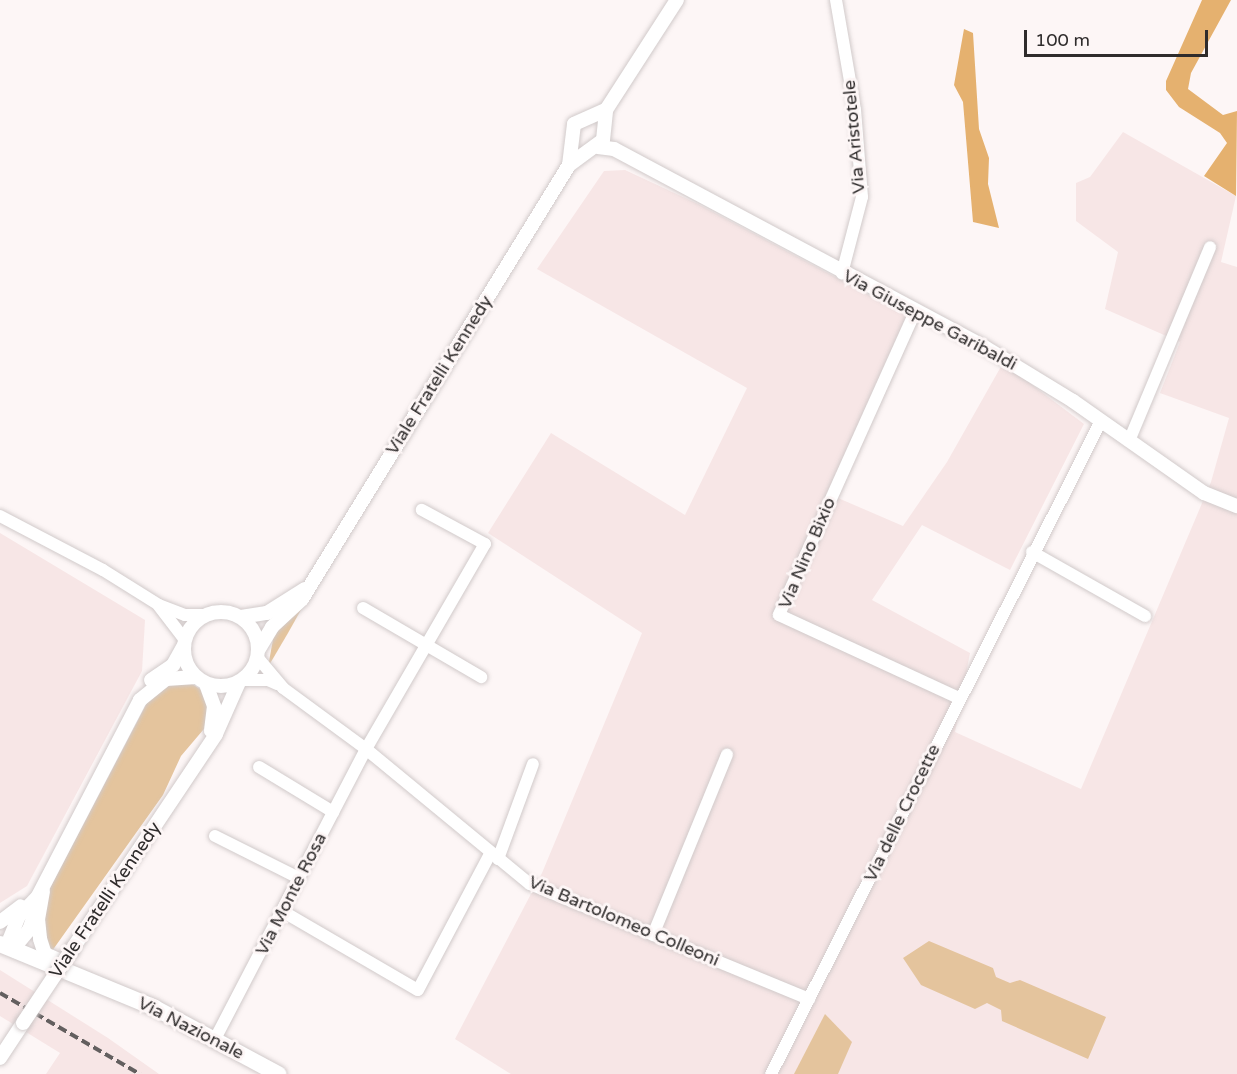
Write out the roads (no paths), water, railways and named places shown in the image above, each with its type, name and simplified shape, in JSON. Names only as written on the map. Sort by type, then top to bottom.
[{"type":"main road","name":"Via Nazionale","points":[[7,947],[102,986],[215,1039],[278,1074]]},
{"type":"street","points":[[599,141],[606,110],[677,0]]},
{"type":"street","name":"Via Aristotele","points":[[836,0],[855,110],[862,197],[842,273]]},
{"type":"street","points":[[599,141],[578,147],[571,136],[574,124],[606,110]]},
{"type":"street","points":[[585,118],[597,121],[599,141]]},
{"type":"street","name":"Viale Fratelli Kennedy","points":[[569,165],[571,136]]},
{"type":"street","name":"Via Giuseppe Garibaldi","points":[[599,141],[1012,363],[1204,493],[1237,506]]},
{"type":"street","name":"Viale Fratelli Kennedy","points":[[0,1058],[221,726],[241,681],[258,653],[309,586],[569,165],[599,141]]},
{"type":"street","points":[[1129,441],[1210,247]]},
{"type":"street","name":"Via Nino Bixio","points":[[915,312],[779,615],[959,698]]},
{"type":"street","name":"Via delle Crocette","points":[[771,1074],[1032,552],[1101,422]]},
{"type":"street","name":"Via Monte Rosa","points":[[215,1039],[366,749],[485,544],[422,510]]},
{"type":"street","points":[[0,516],[103,570],[159,605],[185,615],[205,615]]},
{"type":"street","points":[[1032,552],[1145,616]]},
{"type":"street","name":"Viale Fratelli Kennedy","points":[[205,615],[224,612],[241,617],[267,613],[309,586]]},
{"type":"street","points":[[159,605],[184,643]]},
{"type":"street","points":[[363,608],[481,677]]},
{"type":"street","points":[[140,700],[145,687],[173,665],[195,622],[205,615]]},
{"type":"street","points":[[241,617],[252,628],[258,653],[283,688]]},
{"type":"street","name":"Viale Fratelli Kennedy","points":[[184,643],[186,661],[201,681],[214,706],[210,741]]},
{"type":"street","name":"Viale Fratelli Kennedy","points":[[7,947],[30,930],[42,890],[140,700],[166,680],[201,681],[221,687],[241,681]]},
{"type":"street","points":[[241,681],[268,680],[283,688]]},
{"type":"street","name":"Via Bartolomeo Colleoni","points":[[283,688],[366,749],[530,884],[809,999]]},
{"type":"street","points":[[653,935],[727,755]]},
{"type":"street","points":[[282,911],[418,990],[494,856],[533,764]]},
{"type":"street","points":[[259,767],[333,812]]},
{"type":"street","points":[[214,836],[299,878]]},
{"type":"street","name":"Viale Fratelli Kennedy","points":[[0,922],[42,890]]},
{"type":"street","name":"Viale Fratelli Kennedy","points":[[42,890],[38,919],[45,954]]},
{"type":"street","name":"Via Nazionale","points":[[45,954],[79,968],[102,986]]},
{"type":"railway","points":[[0,993],[140,1074]]}]
